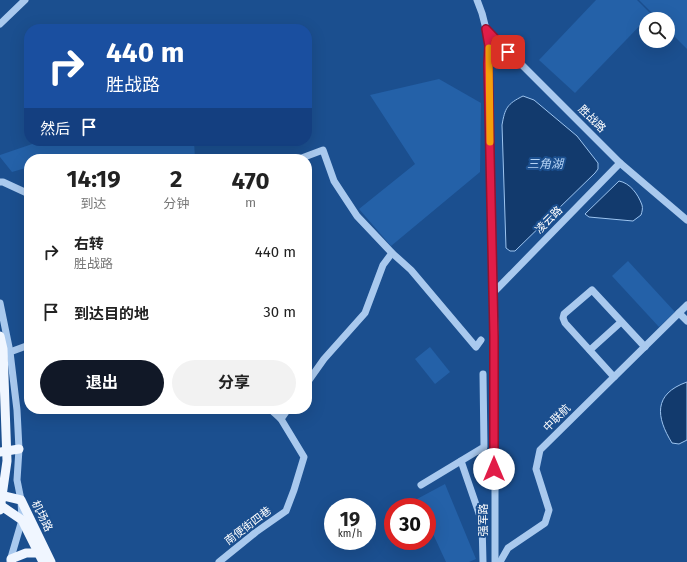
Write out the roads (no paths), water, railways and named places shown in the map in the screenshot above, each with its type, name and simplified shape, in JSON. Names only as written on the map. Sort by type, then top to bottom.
[{"type":"main road","points":[[0,336],[3,349],[7,461],[0,510]]},
{"type":"main road","points":[[0,452],[19,448]]},
{"type":"main road","name":"机场路","points":[[0,495],[21,500],[52,562]]},
{"type":"main road","points":[[0,505],[22,520],[43,562]]},
{"type":"main road","points":[[10,561],[26,552],[38,553]]},
{"type":"street","points":[[0,24],[25,0]]},
{"type":"street","name":"强军路","points":[[477,0],[482,12],[489,46],[488,64],[494,292],[495,562]]},
{"type":"street","name":"胜战路","points":[[486,29],[620,163],[687,220]]},
{"type":"street","points":[[312,154],[323,150],[334,181],[357,216],[392,253],[412,270],[476,347],[481,340]]},
{"type":"street","name":"凌云路","points":[[494,292],[620,163]]},
{"type":"street","points":[[0,182],[24,192]]},
{"type":"street","points":[[312,376],[324,359],[365,313],[382,265],[392,253]]},
{"type":"street","points":[[614,377],[565,323],[563,318],[564,314],[592,290],[645,347]]},
{"type":"street","points":[[0,303],[10,352],[17,410],[19,448],[17,480],[21,500],[22,520],[10,561]]},
{"type":"street","name":"中联航","points":[[500,562],[508,548],[545,523],[549,510],[536,469],[540,450],[687,305]]},
{"type":"street","points":[[679,313],[687,321]]},
{"type":"street","points":[[590,350],[621,322]]},
{"type":"street","points":[[10,352],[24,347]]},
{"type":"street","points":[[421,485],[484,447],[483,374]]},
{"type":"street","name":"南便街四巷","points":[[219,562],[256,532],[286,511],[304,457],[281,419],[276,414]]},
{"type":"street","points":[[281,419],[284,414]]},
{"type":"street","points":[[461,461],[482,522],[483,562]]},
{"type":"water","name":"三角湖","points":[[523,96],[534,100],[577,136],[598,163],[598,169],[515,251],[510,251],[506,248],[502,125],[504,114],[510,104]]},
{"type":"water","points":[[619,181],[627,184],[636,193],[642,206],[641,215],[633,221],[589,217],[585,214]]},
{"type":"water","points":[[687,382],[687,440],[679,444],[672,443],[663,424],[661,407],[663,400],[668,393]]}]
